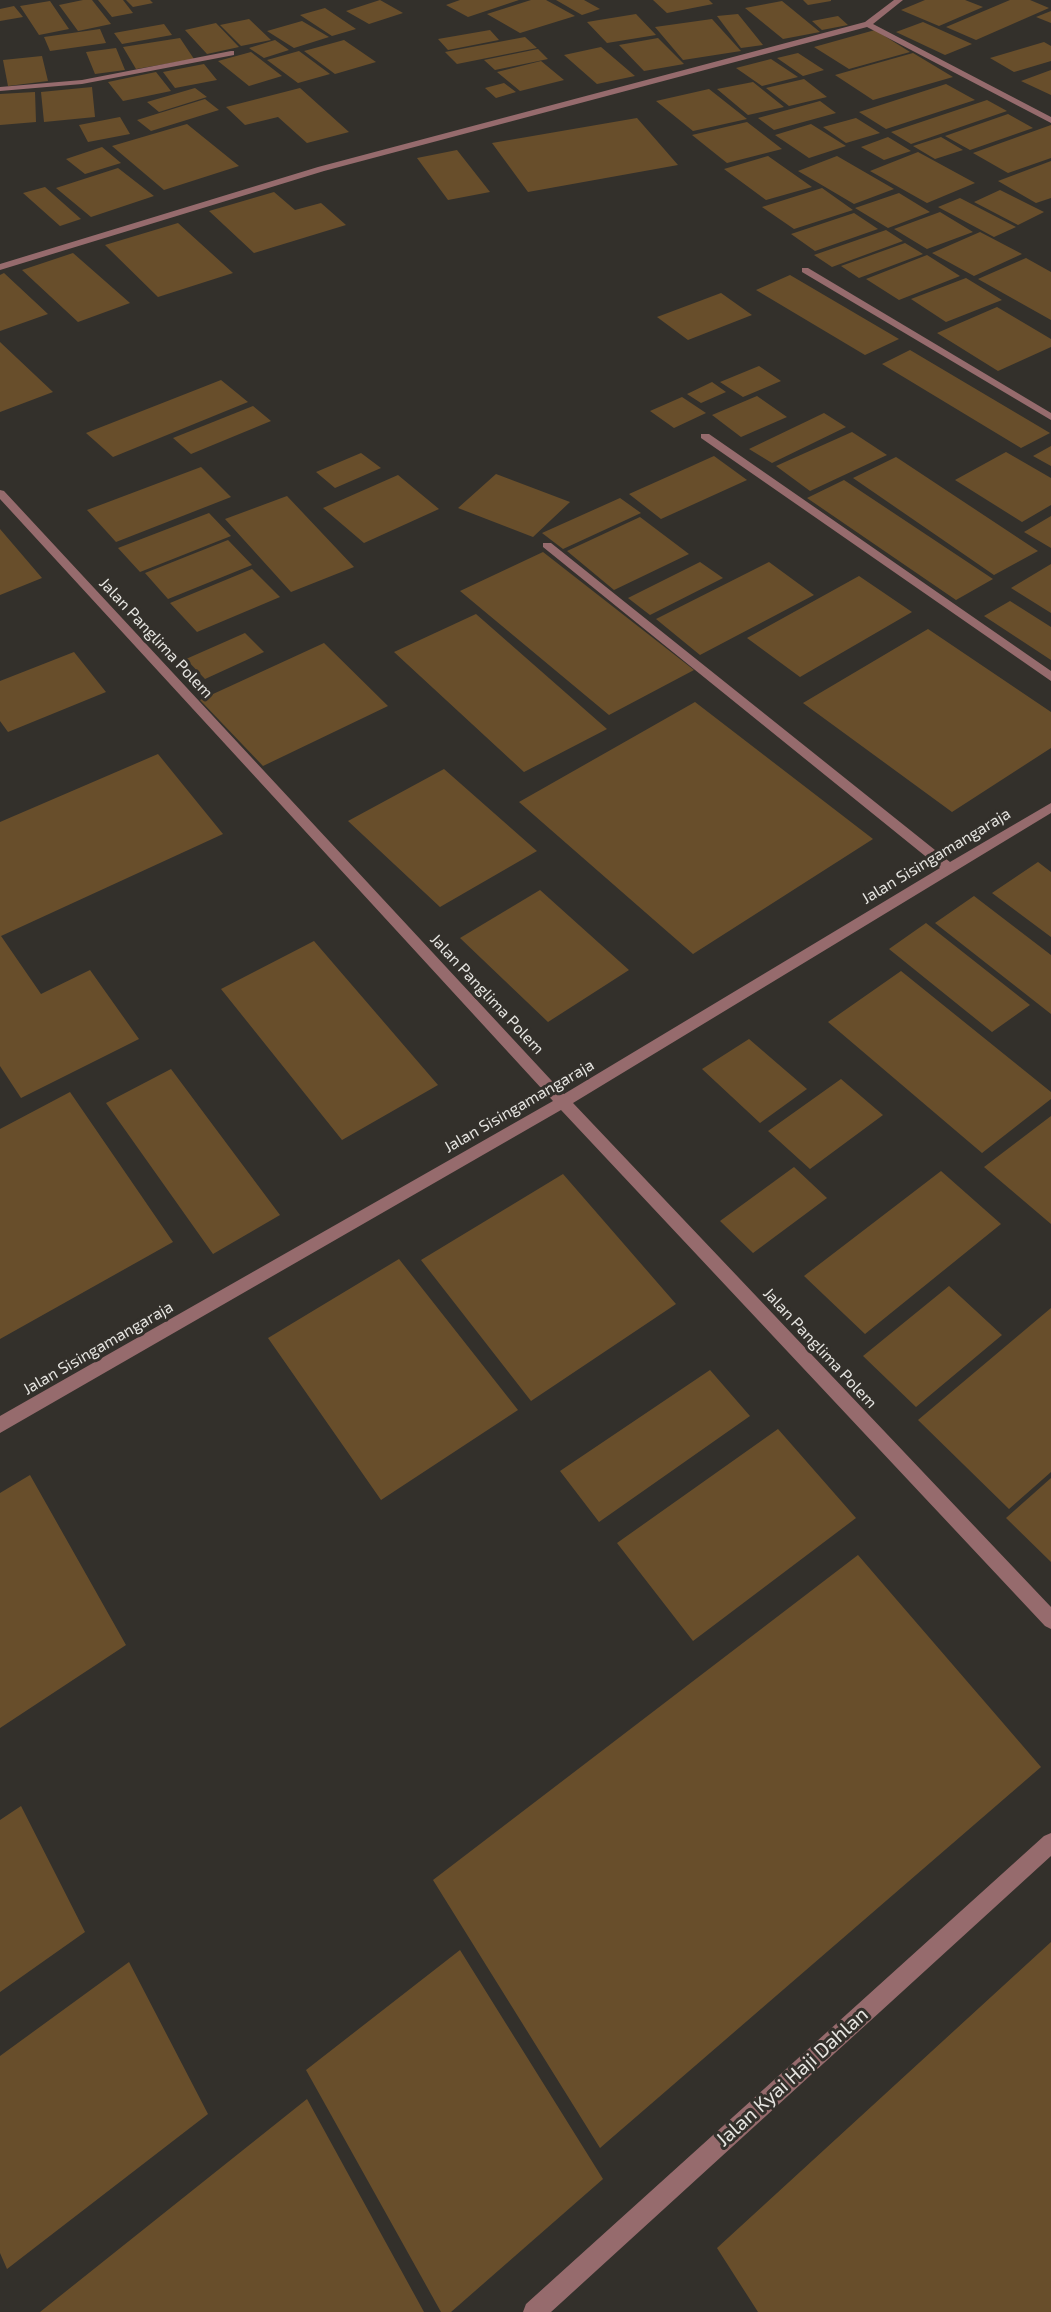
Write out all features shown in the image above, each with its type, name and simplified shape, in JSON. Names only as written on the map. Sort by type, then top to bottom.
[{"type":"street","points":[[0,267],[321,169],[868,24],[899,0]]},
{"type":"street","points":[[868,24],[1051,120]]},
{"type":"street","points":[[0,89],[82,82],[231,53]]},
{"type":"street","points":[[805,270],[1051,417]]},
{"type":"street","points":[[705,436],[1051,677]]},
{"type":"street","name":"Jalan Panglima Polem","points":[[0,493],[563,1102],[1051,1620]]},
{"type":"street","points":[[547,544],[950,868]]},
{"type":"street","name":"Jalan Sisingamangaraja","points":[[0,1425],[563,1102],[1051,807]]},
{"type":"street","name":"Jalan Kyai Haji Dahlan","points":[[534,2312],[1051,1843]]},
{"type":"building","points":[[92,0],[111,24],[78,31],[59,5]]},
{"type":"building","points":[[98,0],[123,0],[133,13],[112,17]]},
{"type":"building","points":[[126,0],[150,0],[153,3],[133,7]]},
{"type":"building","points":[[380,0],[403,13],[369,24],[346,11]]},
{"type":"building","points":[[460,0],[519,0],[468,17],[446,5]]},
{"type":"building","points":[[531,0],[546,0],[575,16],[520,33],[487,14]]},
{"type":"building","points":[[556,0],[584,0],[600,9],[582,15]]},
{"type":"building","points":[[653,0],[709,0],[713,4],[667,13]]},
{"type":"building","points":[[803,0],[831,0],[831,1],[808,5]]},
{"type":"building","points":[[925,0],[965,0],[983,7],[939,26],[901,10]]},
{"type":"building","points":[[1010,0],[1030,0],[1049,8],[976,40],[946,27]]},
{"type":"building","points":[[50,1],[69,29],[39,35],[20,6]]},
{"type":"building","points":[[782,1],[820,32],[783,39],[745,8]]},
{"type":"building","points":[[14,6],[23,17],[0,21],[0,9]]},
{"type":"building","points":[[325,8],[356,29],[332,36],[300,15]]},
{"type":"building","points":[[1051,11],[1051,23],[1036,17]]},
{"type":"building","points":[[636,14],[656,35],[607,43],[587,22]]},
{"type":"building","points":[[738,14],[763,45],[741,48],[717,16]]},
{"type":"building","points":[[838,16],[848,25],[822,30],[812,21]]},
{"type":"building","points":[[249,19],[271,40],[241,46],[220,25]]},
{"type":"building","points":[[712,19],[741,51],[683,60],[655,27]]},
{"type":"building","points":[[302,21],[329,37],[294,48],[267,31]]},
{"type":"building","points":[[923,22],[972,44],[945,55],[896,32]]},
{"type":"building","points":[[216,23],[239,47],[207,54],[185,30]]},
{"type":"building","points":[[164,24],[172,35],[122,44],[114,33]]},
{"type":"building","points":[[100,29],[106,43],[50,51],[44,37]]},
{"type":"building","points":[[490,30],[499,40],[448,50],[438,39]]},
{"type":"building","points":[[875,30],[910,52],[849,69],[814,47]]},
{"type":"building","points":[[525,37],[537,48],[457,64],[445,52]]},
{"type":"building","points":[[180,38],[194,59],[136,69],[123,47]]},
{"type":"building","points":[[658,38],[684,64],[644,71],[619,45]]},
{"type":"building","points":[[275,40],[289,50],[264,58],[249,48]]},
{"type":"building","points":[[344,40],[376,62],[335,74],[304,51]]},
{"type":"building","points":[[1044,42],[1051,46],[1051,61],[1014,72],[990,58]]},
{"type":"building","points":[[601,47],[635,76],[597,84],[564,55]]},
{"type":"building","points":[[116,48],[125,70],[95,74],[86,52]]},
{"type":"building","points":[[538,49],[548,59],[495,70],[484,60]]},
{"type":"building","points":[[299,51],[330,74],[298,83],[267,60]]},
{"type":"building","points":[[251,52],[282,76],[249,86],[218,61]]},
{"type":"building","points":[[798,53],[824,70],[803,76],[777,58]]},
{"type":"building","points":[[913,53],[953,77],[873,100],[835,75]]},
{"type":"building","points":[[42,56],[48,81],[8,86],[3,60]]},
{"type":"building","points":[[771,59],[798,77],[762,86],[736,68]]},
{"type":"building","points":[[541,61],[564,80],[520,91],[497,72]]},
{"type":"building","points":[[204,64],[217,80],[175,88],[163,72]]},
{"type":"building","points":[[1051,70],[1051,95],[1021,81]]},
{"type":"building","points":[[156,72],[171,91],[123,101],[108,82]]},
{"type":"building","points":[[804,79],[827,97],[789,106],[766,88]]},
{"type":"building","points":[[753,82],[784,107],[748,115],[717,89]]},
{"type":"building","points":[[504,83],[516,92],[496,98],[485,88]]},
{"type":"building","points":[[946,84],[975,100],[886,129],[859,112]]},
{"type":"building","points":[[92,87],[95,117],[44,122],[41,92]]},
{"type":"building","points":[[195,88],[207,97],[159,112],[147,102]]},
{"type":"building","points":[[300,88],[349,132],[307,143],[278,117],[245,125],[226,107]]},
{"type":"building","points":[[709,89],[747,119],[693,131],[656,101]]},
{"type":"building","points":[[35,92],[36,122],[0,125],[0,94]]},
{"type":"building","points":[[205,99],[219,110],[151,131],[137,120]]},
{"type":"building","points":[[987,100],[1007,111],[911,144],[891,132]]},
{"type":"building","points":[[820,101],[836,113],[774,130],[758,118]]},
{"type":"building","points":[[1008,114],[1033,128],[970,150],[945,136]]},
{"type":"building","points":[[120,117],[130,134],[88,142],[79,125]]},
{"type":"building","points":[[637,118],[678,165],[528,192],[492,143]]},
{"type":"building","points":[[856,118],[880,133],[846,143],[823,127]]},
{"type":"building","points":[[747,122],[782,149],[727,163],[692,135]]},
{"type":"building","points":[[187,124],[239,166],[164,190],[112,146]]},
{"type":"building","points":[[811,124],[846,146],[809,158],[775,135]]},
{"type":"building","points":[[1051,125],[1051,158],[1008,173],[973,153]]},
{"type":"building","points":[[888,137],[911,151],[884,160],[861,147]]},
{"type":"building","points":[[941,137],[963,150],[935,159],[913,146]]},
{"type":"building","points":[[102,147],[121,163],[85,174],[66,159]]},
{"type":"building","points":[[457,150],[490,192],[448,200],[417,158]]},
{"type":"building","points":[[918,152],[975,183],[927,203],[870,171]]},
{"type":"building","points":[[768,156],[812,187],[766,200],[724,169]]},
{"type":"building","points":[[837,156],[894,189],[854,204],[798,171]]},
{"type":"building","points":[[1051,161],[1051,198],[1036,203],[998,181]]},
{"type":"building","points":[[118,168],[154,196],[91,217],[56,188]]},
{"type":"building","points":[[45,187],[81,219],[60,226],[23,193]]},
{"type":"building","points":[[822,188],[853,210],[794,229],[762,207]]},
{"type":"building","points":[[1000,190],[1044,212],[1018,225],[974,202]]},
{"type":"building","points":[[274,192],[295,210],[321,203],[346,225],[254,253],[209,211]]},
{"type":"building","points":[[899,193],[930,212],[888,228],[855,208]]},
{"type":"building","points":[[960,198],[1016,227],[994,237],[938,207]]},
{"type":"building","points":[[940,212],[973,232],[927,249],[894,229]]},
{"type":"building","points":[[854,213],[878,229],[815,251],[791,234]]},
{"type":"building","points":[[178,223],[233,273],[158,297],[105,245]]},
{"type":"building","points":[[886,230],[903,241],[832,267],[814,255]]},
{"type":"building","points":[[980,232],[1022,254],[974,276],[932,253]]},
{"type":"building","points":[[905,243],[923,254],[859,278],[841,266]]},
{"type":"building","points":[[73,253],[130,303],[78,322],[22,270]]},
{"type":"building","points":[[927,255],[960,276],[899,300],[866,279]]},
{"type":"building","points":[[1026,258],[1051,272],[1051,320],[978,279]]},
{"type":"building","points":[[4,273],[48,314],[0,331],[0,275]]},
{"type":"building","points":[[790,275],[899,339],[865,355],[756,290]]},
{"type":"building","points":[[966,278],[1002,300],[946,322],[911,299]]},
{"type":"building","points":[[721,293],[752,315],[688,340],[657,317]]},
{"type":"building","points":[[997,307],[1051,339],[1051,347],[998,371],[937,333]]},
{"type":"building","points":[[0,342],[53,392],[0,412]]},
{"type":"building","points":[[910,350],[1050,433],[1021,448],[882,364]]},
{"type":"building","points":[[759,366],[781,381],[743,397],[720,382]]},
{"type":"building","points":[[221,380],[248,402],[113,457],[86,433]]},
{"type":"building","points":[[712,382],[726,392],[701,403],[687,394]]},
{"type":"building","points":[[757,396],[787,417],[741,437],[712,415]]},
{"type":"building","points":[[682,397],[706,413],[674,428],[650,411]]},
{"type":"building","points":[[253,406],[271,421],[191,454],[173,438]]},
{"type":"building","points":[[824,413],[846,427],[772,463],[749,449]]},
{"type":"building","points":[[852,432],[887,455],[810,491],[776,466]]},
{"type":"building","points":[[1051,446],[1051,466],[1033,456]]},
{"type":"building","points":[[1006,452],[1051,478],[1051,505],[1022,522],[955,480]]},
{"type":"building","points":[[361,453],[381,468],[335,488],[316,472]]},
{"type":"building","points":[[714,456],[747,480],[661,519],[629,494]]},
{"type":"building","points":[[896,457],[1038,551],[994,575],[853,478]]},
{"type":"building","points":[[201,467],[231,497],[116,542],[87,510]]},
{"type":"building","points":[[496,474],[570,502],[533,537],[458,508]]},
{"type":"building","points":[[398,475],[439,509],[364,543],[323,508]]},
{"type":"building","points":[[844,480],[993,579],[956,600],[807,498]]},
{"type":"building","points":[[287,496],[354,567],[291,592],[225,519]]},
{"type":"building","points":[[620,498],[641,513],[563,549],[542,533]]},
{"type":"building","points":[[209,513],[231,536],[140,572],[118,548]]},
{"type":"building","points":[[1051,516],[1051,548],[1024,532]]},
{"type":"building","points":[[640,517],[689,554],[614,590],[567,551]]},
{"type":"building","points":[[0,529],[42,578],[0,595]]},
{"type":"building","points":[[228,540],[252,565],[168,599],[145,573]]},
{"type":"building","points":[[543,552],[694,670],[609,715],[460,591]]},
{"type":"building","points":[[700,562],[723,578],[650,615],[628,598]]},
{"type":"building","points":[[769,562],[814,595],[700,655],[656,619]]},
{"type":"building","points":[[1051,564],[1051,613],[1011,588]]},
{"type":"building","points":[[252,569],[280,597],[197,632],[170,603]]},
{"type":"building","points":[[859,576],[912,612],[800,677],[747,638]]},
{"type":"building","points":[[1010,601],[1051,627],[1051,660],[984,616]]},
{"type":"building","points":[[476,614],[607,729],[524,772],[394,652]]},
{"type":"building","points":[[928,629],[1051,712],[1051,748],[952,812],[803,703]]},
{"type":"building","points":[[245,633],[264,652],[205,679],[186,659]]},
{"type":"building","points":[[324,643],[388,706],[263,766],[200,700]]},
{"type":"building","points":[[74,652],[106,692],[8,732],[0,721],[0,681]]},
{"type":"building","points":[[695,702],[873,839],[693,954],[519,802]]},
{"type":"building","points":[[158,754],[223,834],[1,936],[41,994],[90,970],[139,1039],[21,1098],[0,1066],[0,822]]},
{"type":"building","points":[[444,769],[537,851],[440,907],[348,821]]},
{"type":"building","points":[[1038,862],[1051,872],[1051,937],[992,893]]},
{"type":"building","points":[[540,890],[629,970],[548,1022],[460,938]]},
{"type":"building","points":[[974,896],[1051,955],[1051,1014],[935,923]]},
{"type":"building","points":[[926,923],[1030,1005],[992,1032],[889,949]]},
{"type":"building","points":[[314,941],[438,1085],[342,1140],[221,989]]},
{"type":"building","points":[[901,971],[1051,1092],[1051,1099],[982,1153],[828,1022]]},
{"type":"building","points":[[749,1039],[807,1089],[760,1123],[702,1069]]},
{"type":"building","points":[[171,1069],[280,1215],[213,1254],[106,1103]]},
{"type":"building","points":[[841,1079],[883,1115],[810,1169],[768,1131]]},
{"type":"building","points":[[70,1092],[173,1242],[0,1339],[0,1129]]},
{"type":"building","points":[[1051,1116],[1051,1224],[984,1167]]},
{"type":"building","points":[[794,1167],[827,1198],[753,1253],[720,1221]]},
{"type":"building","points":[[941,1171],[1001,1224],[865,1334],[804,1276]]},
{"type":"building","points":[[563,1174],[676,1304],[531,1401],[421,1260]]},
{"type":"building","points":[[399,1259],[518,1410],[381,1500],[268,1338]]},
{"type":"building","points":[[949,1286],[1002,1335],[916,1407],[863,1356]]},
{"type":"building","points":[[1051,1308],[1051,1472],[1009,1509],[918,1420]]},
{"type":"building","points":[[710,1370],[750,1416],[599,1522],[560,1471]]},
{"type":"building","points":[[778,1429],[856,1518],[693,1641],[617,1543]]},
{"type":"building","points":[[30,1475],[126,1645],[0,1728],[0,1493]]},
{"type":"building","points":[[1051,1478],[1051,1562],[1006,1518]]},
{"type":"building","points":[[858,1555],[1041,1767],[600,2148],[433,1880]]},
{"type":"building","points":[[21,1806],[85,1932],[0,1992],[0,1820]]},
{"type":"building","points":[[1051,1942],[1051,2312],[758,2312],[717,2248]]},
{"type":"building","points":[[460,1950],[603,2179],[451,2312],[441,2312],[306,2070]]},
{"type":"building","points":[[129,1962],[208,2114],[7,2269],[0,2253],[0,2056]]},
{"type":"building","points":[[307,2099],[424,2312],[40,2312]]}]
